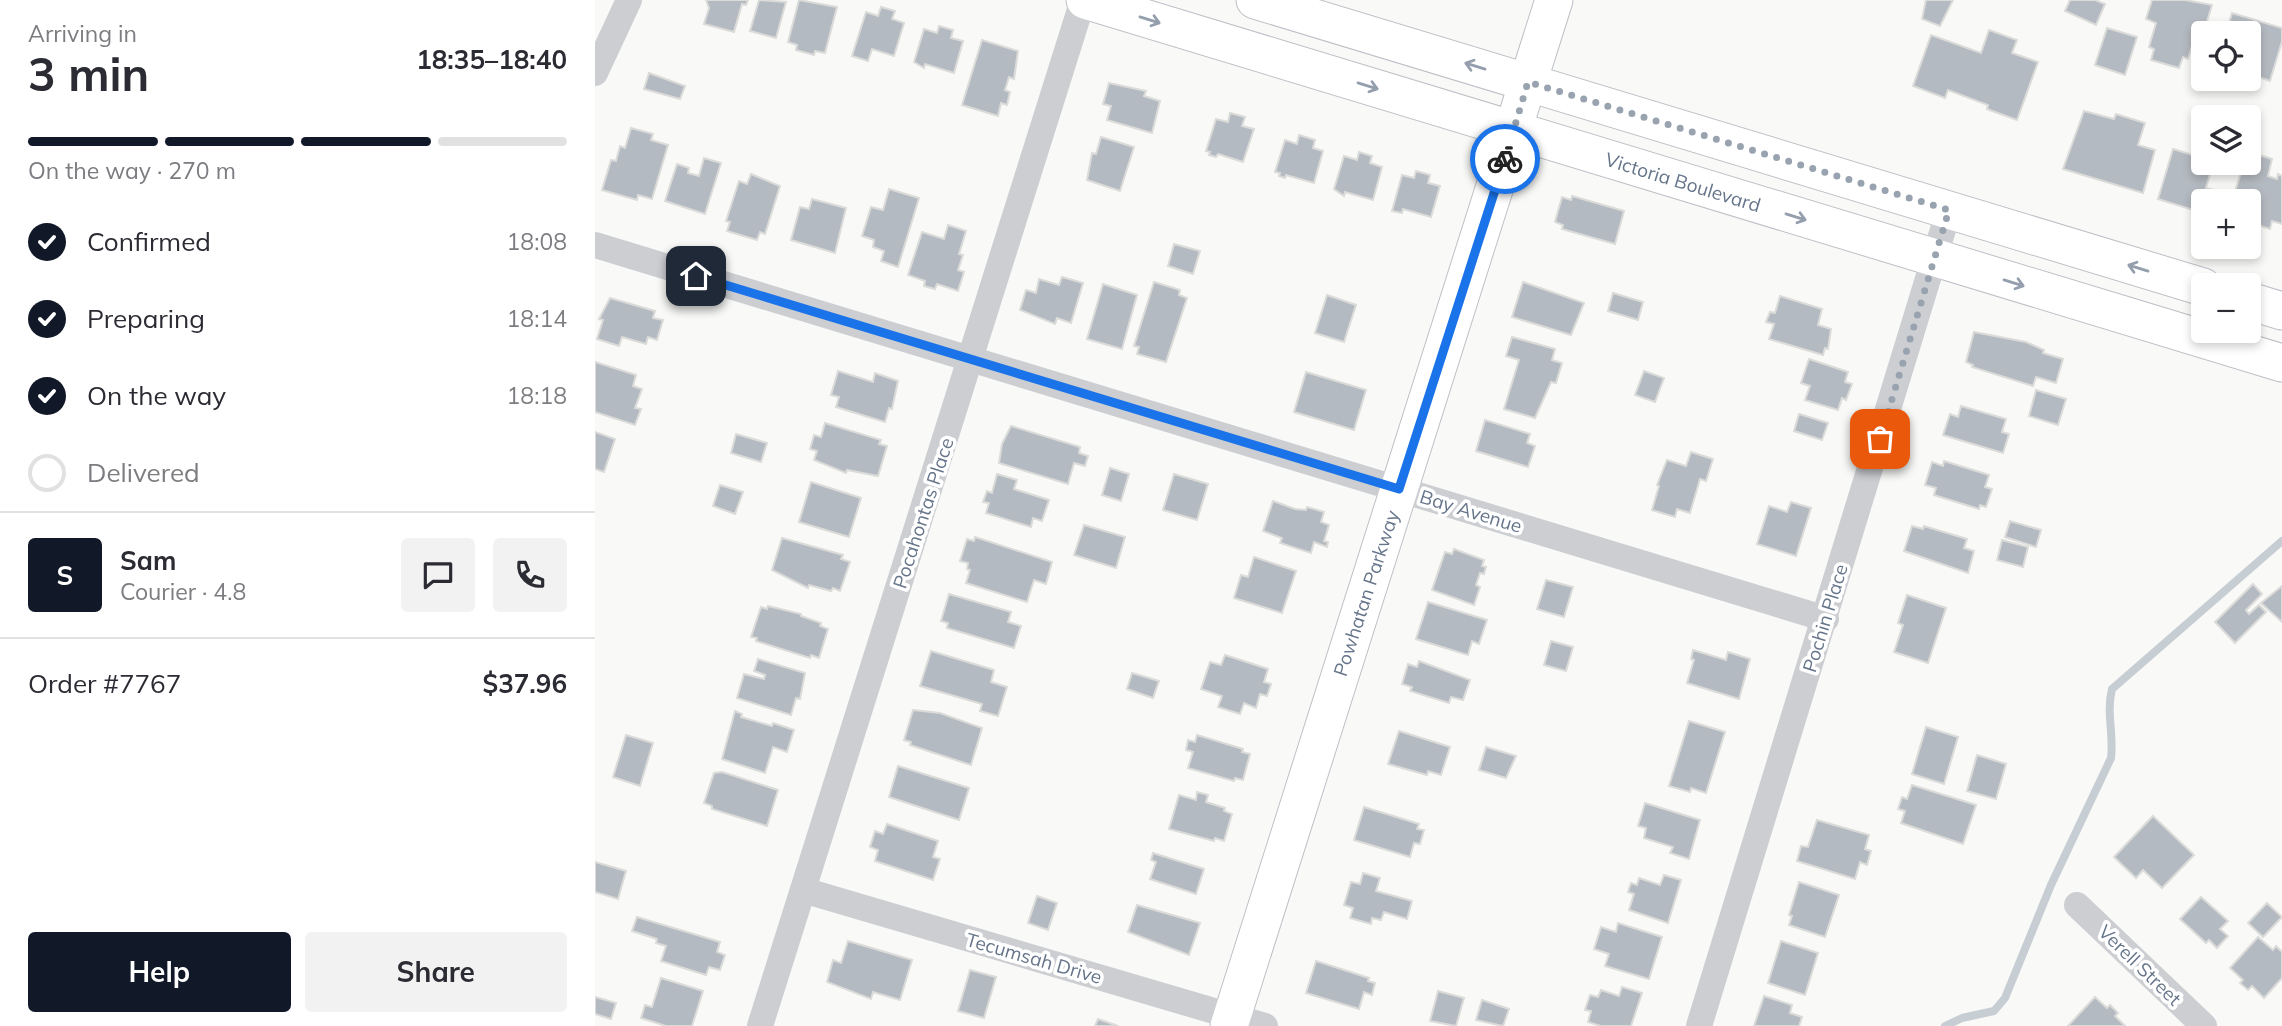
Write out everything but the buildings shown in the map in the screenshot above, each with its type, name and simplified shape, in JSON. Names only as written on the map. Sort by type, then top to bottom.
[{"type":"main road","name":"Victoria Boulevard","points":[[1084,0],[2282,363]]},
{"type":"main road","points":[[1255,0],[2191,284]]},
{"type":"main road","name":"Powhatan Parkway","points":[[1242,1023],[1399,489],[1554,0]]},
{"type":"main road","points":[[2261,305],[2282,312]]},
{"type":"street","points":[[595,74],[629,0]]},
{"type":"street","name":"Pocahontas Place","points":[[760,1026],[1084,0]]},
{"type":"street","name":"Pochin Place","points":[[1699,1026],[1949,210]]},
{"type":"street","name":"Bay Avenue","points":[[595,245],[1825,619]]},
{"type":"street","name":"Tecumsah Drive","points":[[803,890],[1242,1023]]},
{"type":"street","name":"Verell Street","points":[[2077,905],[2204,1026]]},
{"type":"waterway","points":[[1945,1026],[1962,1018],[1994,1011],[2005,998],[2051,885],[2111,758],[2112,689],[2282,541]]},
{"type":"way so far","points":[[1505,159],[1528,82],[1949,210],[1880,439]]},
{"type":"route","points":[[696,276],[1399,489],[1505,159]]}]
